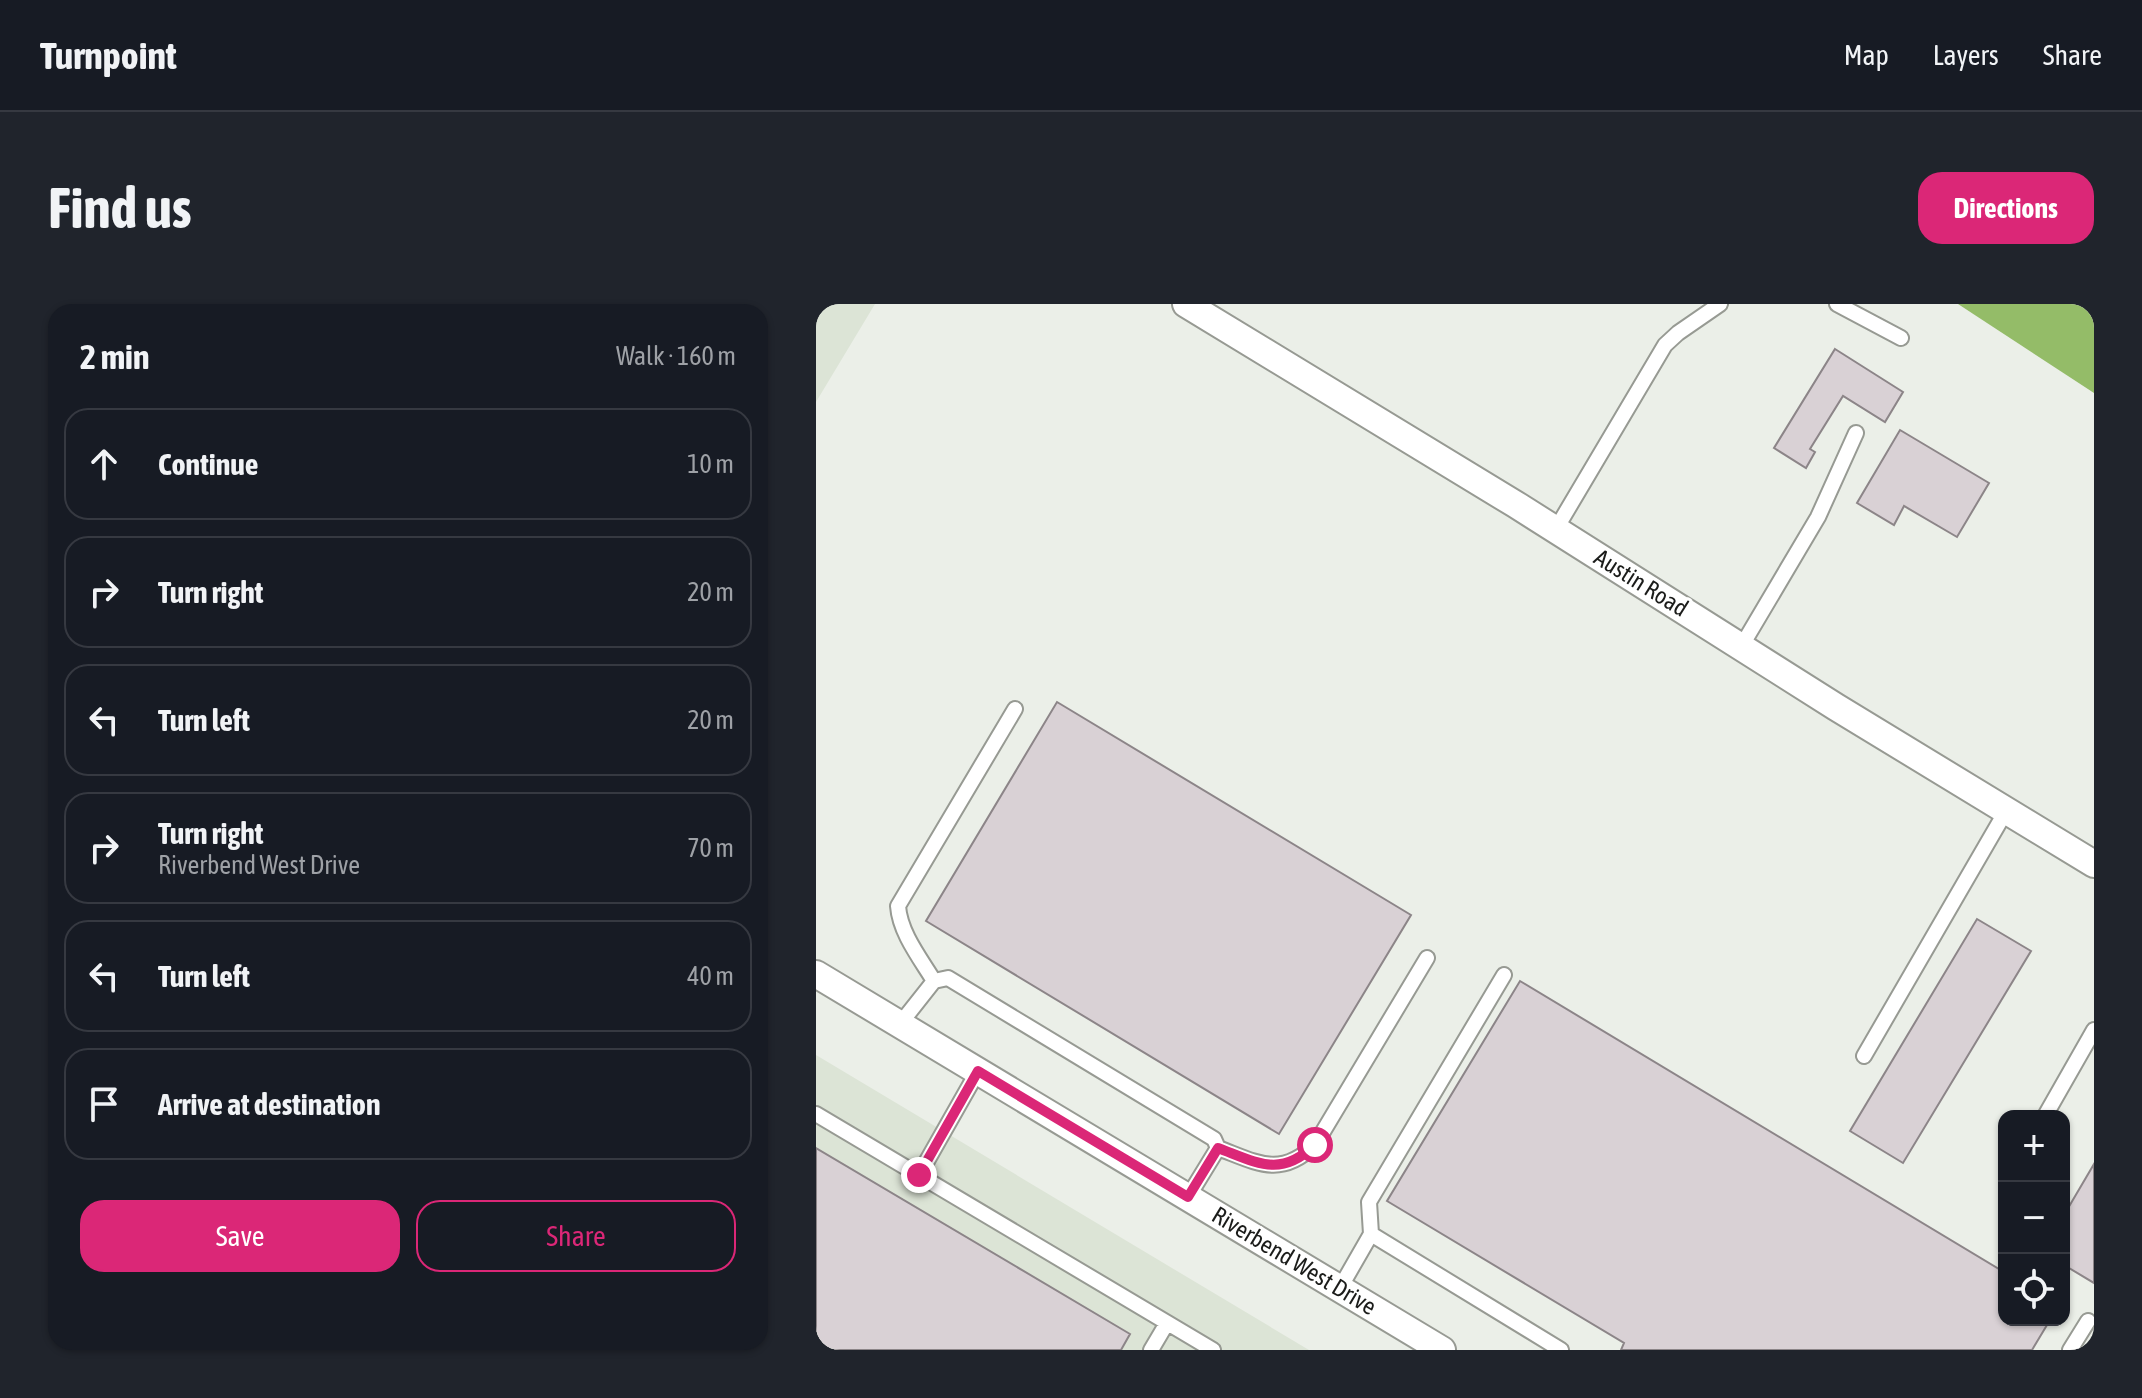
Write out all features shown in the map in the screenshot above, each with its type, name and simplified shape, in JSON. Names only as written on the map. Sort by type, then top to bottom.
[{"type":"street","name":"Austin Road","points":[[1186,304],[1556,529],[2094,864]]},
{"type":"street","name":"Riverbend West Drive","points":[[816,974],[1340,1288],[1408,1341],[1442,1350]]},
{"type":"lane","points":[[1556,529],[1665,345],[1720,304]]},
{"type":"lane","points":[[1837,304],[1901,338]]},
{"type":"lane","points":[[1741,647],[1818,517],[1856,433]]},
{"type":"lane","points":[[934,981],[899,919],[898,906],[1015,709]]},
{"type":"lane","points":[[1864,1056],[2006,811]]},
{"type":"lane","points":[[900,1024],[934,981],[948,978],[1214,1139],[1218,1148],[1275,1166],[1298,1161],[1315,1145],[1427,958]]},
{"type":"lane","points":[[1340,1288],[1371,1234],[1369,1202],[1504,975]]},
{"type":"lane","points":[[2048,1110],[2094,1030]]},
{"type":"lane","points":[[919,1175],[978,1071]]},
{"type":"lane","points":[[816,1114],[1213,1350]]},
{"type":"lane","points":[[1188,1197],[1218,1148]]},
{"type":"lane","points":[[1371,1234],[1561,1350]]},
{"type":"lane","points":[[2070,1350],[2088,1321]]},
{"type":"lane","points":[[1151,1350],[1167,1323]]},
{"type":"shaded area","points":[[816,304],[875,304],[816,402]]},
{"type":"shaded area","points":[[816,1055],[1309,1350],[816,1350]]},
{"type":"green space","points":[[1958,304],[2094,304],[2094,393]]},
{"type":"building","points":[[1835,349],[1903,392],[1885,422],[1843,396],[1810,449],[1815,452],[1806,468],[1774,448]]},
{"type":"building","points":[[1900,430],[1989,483],[1957,537],[1904,506],[1894,525],[1857,503]]},
{"type":"building","points":[[1057,702],[1411,915],[1279,1134],[926,921]]},
{"type":"building","points":[[1977,919],[2031,951],[1903,1163],[1850,1131]]},
{"type":"building","points":[[1520,981],[1998,1268],[1998,1326],[2046,1326],[2032,1350],[1621,1350],[1624,1343],[1387,1201]]},
{"type":"building","points":[[816,1148],[1130,1334],[1121,1350],[816,1350]]},
{"type":"building","points":[[2094,1164],[2094,1283],[2070,1269],[2070,1205]]},
{"type":"route","points":[[919,1175],[978,1071],[1188,1197],[1218,1148],[1275,1166],[1298,1161],[1315,1145]]}]
